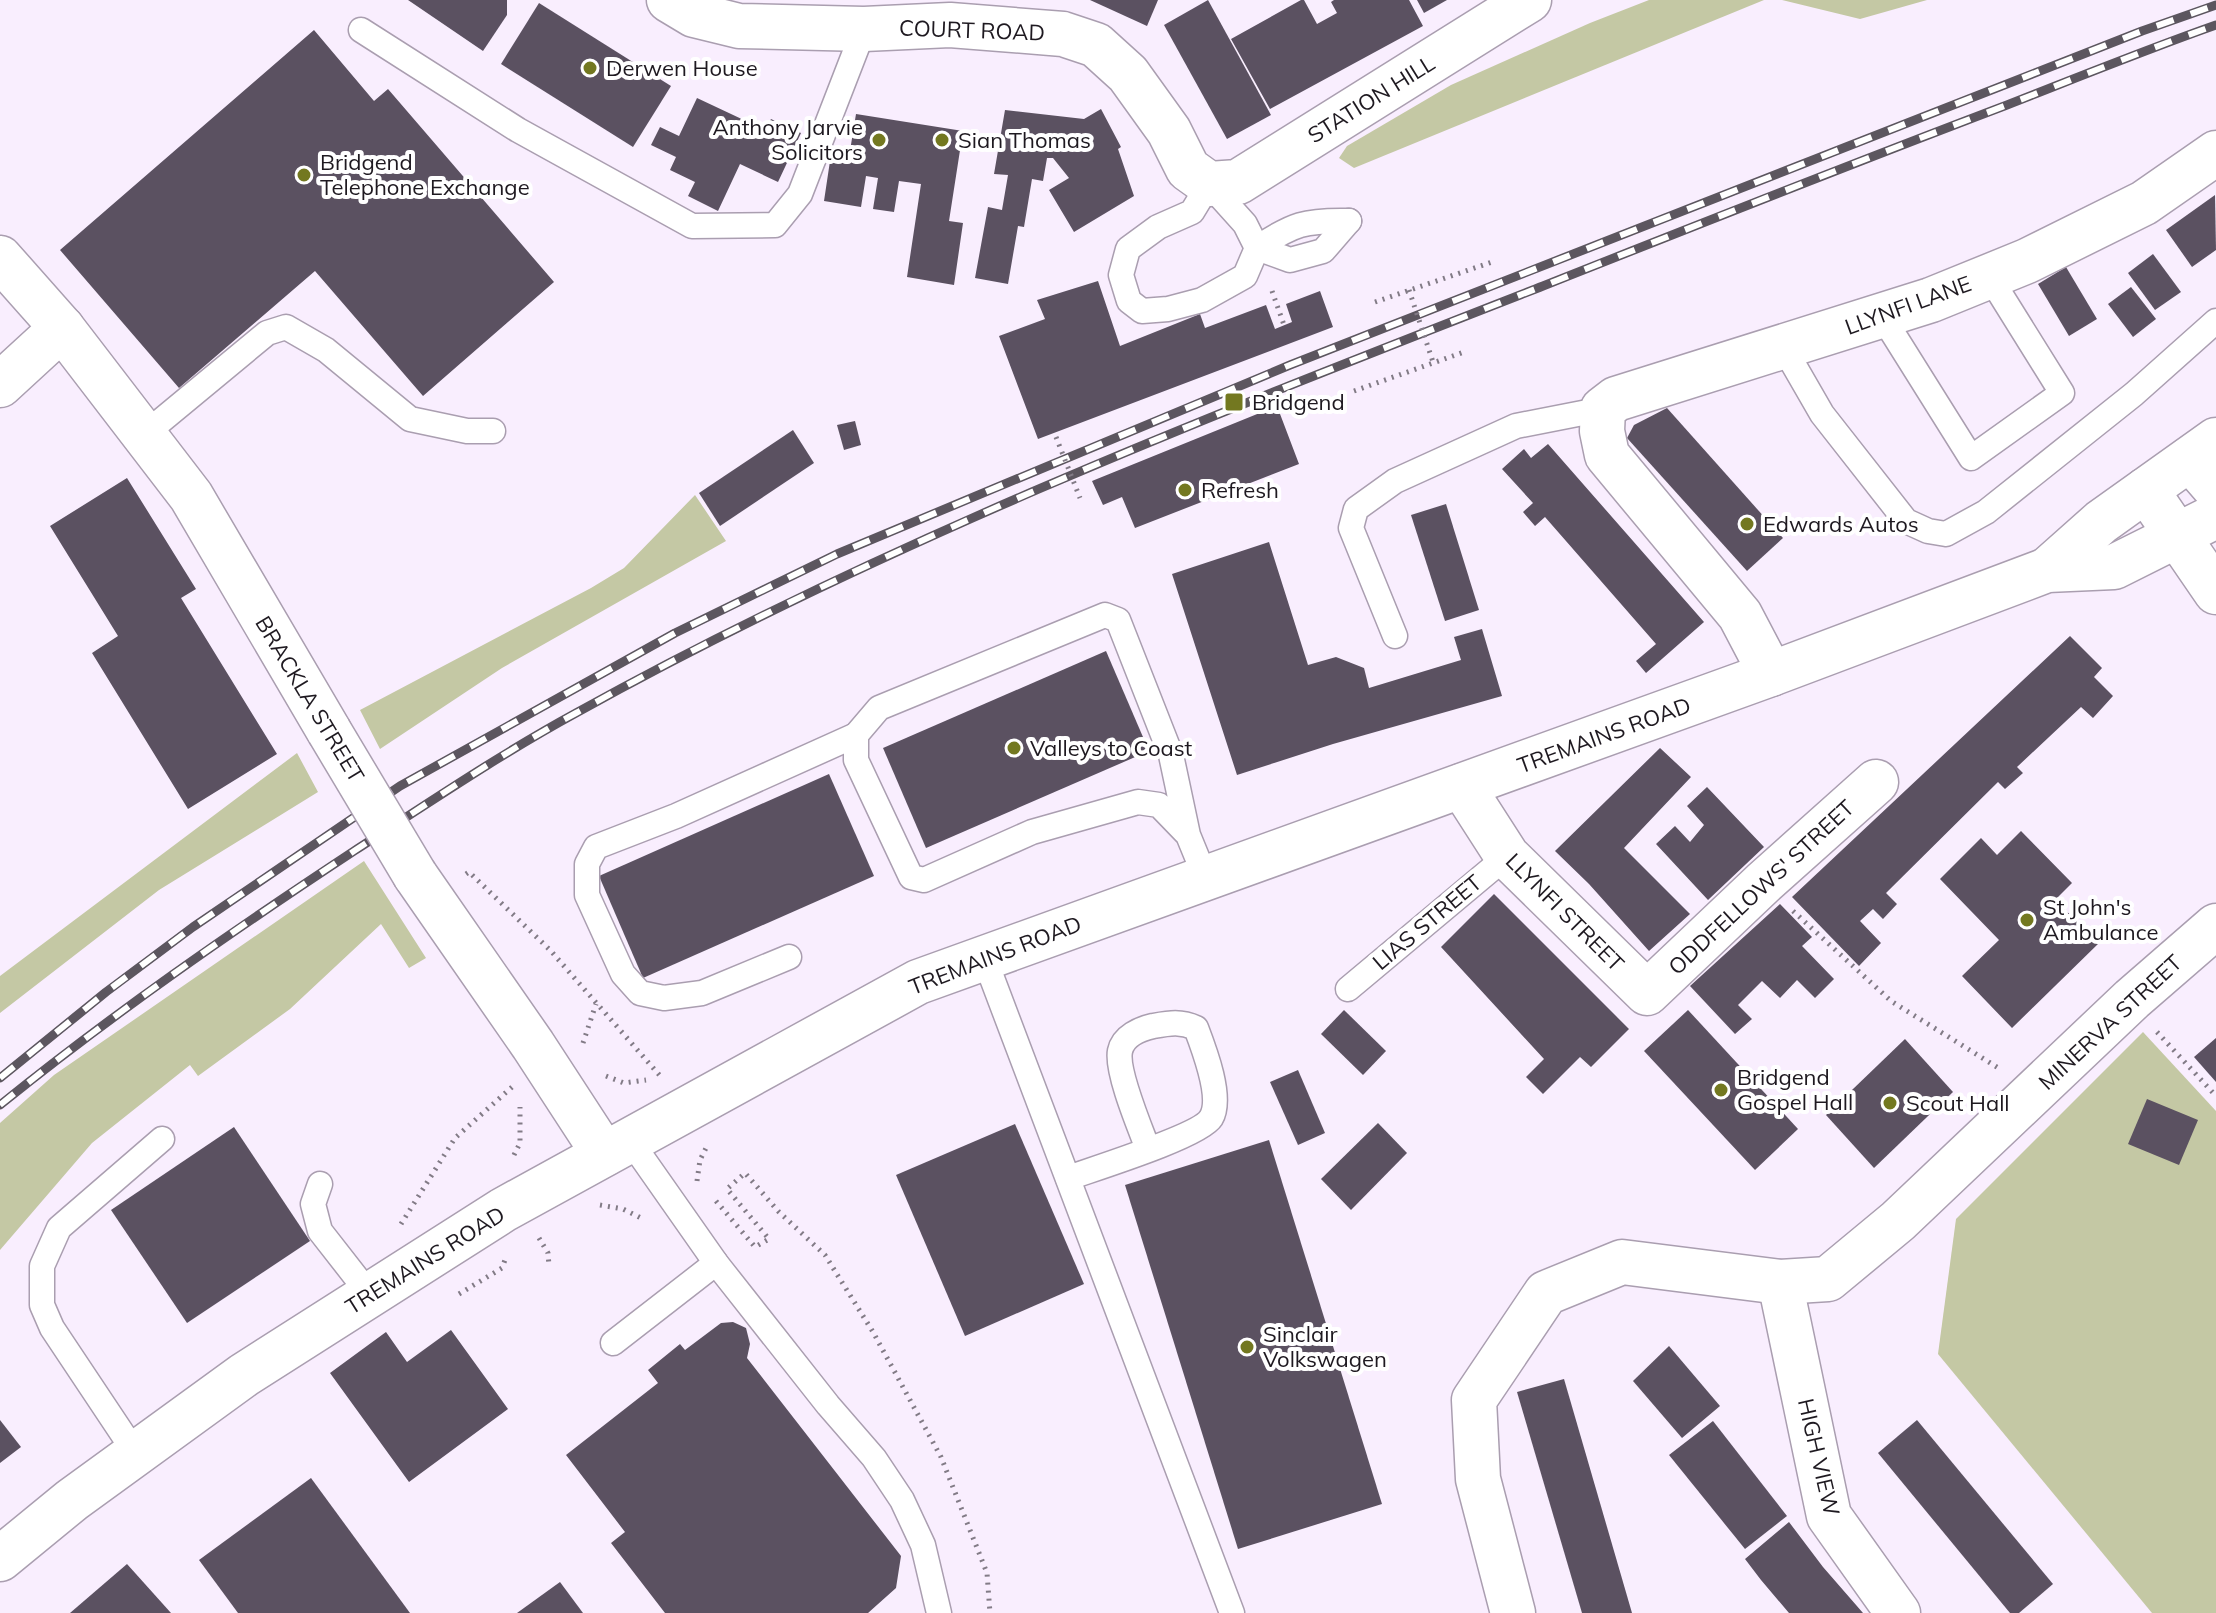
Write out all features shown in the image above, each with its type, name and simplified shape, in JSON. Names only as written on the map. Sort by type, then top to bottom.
[{"type":"street","name":"COURT ROAD","points":[[669,0],[694,15],[739,26],[864,29],[950,25],[994,27],[1063,34],[1096,45],[1128,74],[1151,102],[1188,169],[1209,184]]},
{"type":"street","name":"STATION HILL","points":[[1209,184],[1238,182],[1529,0]]},
{"type":"street","name":"LLYNFI LANE","points":[[1602,420],[1616,399],[1931,300],[2027,261],[2144,203],[2216,153]]},
{"type":"street","name":"BRACKLA STREET","points":[[0,258],[62,328],[191,496],[421,883],[533,1045],[616,1146]]},
{"type":"street","points":[[0,385],[62,328]]},
{"type":"street","points":[[1602,420],[1607,455],[1740,615],[1771,674]]},
{"type":"street","name":"TREMAINS ROAD","points":[[2047,570],[2101,522],[2146,490],[2207,463]]},
{"type":"street","points":[[2146,490],[2216,592]]},
{"type":"street","name":"TREMAINS ROAD","points":[[0,1559],[72,1500],[244,1375],[503,1210],[616,1146],[674,1091],[918,982],[984,957],[1771,674],[2047,570],[2114,567],[2216,516]]},
{"type":"street","name":"ODDFELLOWS' STREET","points":[[1647,993],[1876,782]]},
{"type":"street","name":"LLYNFI STREET","points":[[1462,786],[1507,856],[1647,993]]},
{"type":"street","name":"MINERVA STREET","points":[[1780,1282],[1828,1279],[1898,1221],[2129,1002],[2216,926]]},
{"type":"street","points":[[1513,1613],[1478,1479],[1474,1400],[1546,1293],[1622,1262],[1780,1282]]},
{"type":"street","name":"HIGH VIEW","points":[[1780,1282],[1829,1516],[1898,1613]]},
{"type":"lane","points":[[361,30],[518,130],[692,226],[775,225],[800,194],[864,29]]},
{"type":"lane","points":[[1209,184],[1245,224],[1257,248],[1245,276],[1202,300],[1168,309],[1142,311],[1129,301],[1121,275],[1128,249],[1158,227],[1192,212],[1209,184]]},
{"type":"lane","points":[[1882,316],[1971,458],[2062,393],[1989,276]]},
{"type":"lane","points":[[1784,348],[1822,414],[1906,521],[1928,531],[1946,534],[1986,512],[2134,394],[2216,321]]},
{"type":"lane","points":[[145,434],[267,333],[286,327],[326,350],[410,419],[467,431],[493,431]]},
{"type":"lane","points":[[1395,636],[1351,528],[1356,509],[1395,481],[1516,426],[1602,420]]},
{"type":"lane","points":[[789,957],[702,993],[664,998],[640,993],[623,974],[587,895],[587,864],[596,847],[676,816],[856,735],[879,708],[1105,615],[1118,620],[1171,755],[1188,835],[1206,879]]},
{"type":"lane","points":[[856,735],[856,760],[911,877],[924,880],[1032,832],[1138,802],[1159,805],[1188,835]]},
{"type":"lane","name":"LIAS STREET","points":[[1348,989],[1507,856]]},
{"type":"lane","points":[[984,957],[1232,1613]]},
{"type":"lane","points":[[1068,1178],[1148,1149],[1197,1130],[1211,1118],[1215,1098],[1209,1061],[1196,1028],[1184,1022],[1144,1028],[1127,1037],[1120,1051],[1122,1072],[1148,1149]]},
{"type":"lane","points":[[136,1454],[52,1328],[42,1305],[42,1266],[59,1228],[162,1139]]},
{"type":"lane","points":[[616,1146],[716,1263],[874,1458],[902,1500],[923,1545],[939,1613]]},
{"type":"lane","points":[[320,1184],[313,1204],[320,1231],[370,1295]]},
{"type":"lane","points":[[613,1343],[716,1263]]},
{"type":"path","points":[[1375,302],[1492,262]]},
{"type":"path","points":[[1409,290],[1433,362]]},
{"type":"path","points":[[1354,391],[1464,352]]},
{"type":"path","points":[[1056,437],[1080,498]]},
{"type":"path","points":[[421,883],[469,872],[550,950],[712,1137],[700,1160],[697,1190]]},
{"type":"path","points":[[1763,883],[1891,1001],[2035,1091]]},
{"type":"path","points":[[2129,1002],[2216,1096]]},
{"type":"path","points":[[581,1048],[596,1003]]},
{"type":"path","points":[[597,1066],[605,1075],[624,1083],[642,1082],[674,1091]]},
{"type":"path","points":[[406,1227],[394,1235],[455,1138],[510,1088],[520,1107],[522,1128],[520,1143],[513,1156],[504,1163]]},
{"type":"path","points":[[705,1207],[715,1201],[755,1247],[769,1239],[727,1189],[745,1173],[779,1212],[825,1255],[873,1332],[941,1457],[987,1573],[990,1613]]},
{"type":"path","points":[[535,1232],[548,1253],[549,1266]]},
{"type":"green space","points":[[1649,0],[1764,0],[1354,168],[1339,158],[1347,146],[1451,85]]},
{"type":"green space","points":[[1782,0],[1927,0],[1860,19]]},
{"type":"green space","points":[[695,495],[726,541],[502,668],[380,749],[360,710],[624,568]]},
{"type":"green space","points":[[297,753],[318,792],[159,890],[0,1013],[0,976]]},
{"type":"green space","points":[[364,861],[426,958],[409,968],[381,924],[290,1009],[198,1076],[190,1065],[92,1143],[0,1250],[0,1123],[54,1075]]},
{"type":"green space","points":[[2143,1032],[2216,1111],[2216,1613],[2152,1613],[1938,1354],[1956,1219]]},
{"type":"building","points":[[408,0],[507,0],[507,15],[483,51]]},
{"type":"building","points":[[1090,0],[1158,0],[1147,26]]},
{"type":"building","points":[[1208,0],[1271,115],[1227,139],[1164,25]]},
{"type":"building","points":[[1304,0],[1317,24],[1337,13],[1331,2],[1334,0],[1409,0],[1423,26],[1270,109],[1231,39]]},
{"type":"building","points":[[1417,0],[1447,0],[1424,13]]},
{"type":"building","points":[[539,3],[671,86],[633,147],[501,64]]},
{"type":"building","name":"Bridgend Telephone Exchange","points":[[314,30],[374,101],[388,89],[554,282],[423,396],[315,271],[179,388],[60,250]]},
{"type":"building","points":[[697,98],[765,130],[771,119],[801,133],[778,182],[740,164],[718,211],[688,196],[695,182],[670,170],[676,157],[651,145],[660,127],[679,136]]},
{"type":"building","points":[[1101,109],[1121,147],[1118,149],[1134,196],[1074,232],[1049,190],[1069,178],[1053,158],[1047,158],[1043,181],[1032,179],[1024,227],[1018,226],[1008,284],[975,278],[988,207],[1002,210],[1008,175],[994,174],[1005,110],[1084,119]]},
{"type":"building","points":[[856,114],[963,131],[949,221],[963,223],[954,285],[907,277],[921,184],[899,181],[894,212],[873,209],[878,178],[866,176],[861,207],[824,201],[830,161],[848,163]]},
{"type":"building","points":[[2215,195],[2216,250],[2192,267],[2166,230]]},
{"type":"building","points":[[2153,254],[2181,292],[2155,310],[2128,273]]},
{"type":"building","points":[[2066,267],[2097,319],[2069,336],[2038,284]]},
{"type":"building","points":[[1098,281],[1120,346],[1200,314],[1205,328],[1266,305],[1275,329],[1292,322],[1286,304],[1320,291],[1333,327],[1038,439],[999,336],[1045,319],[1037,300]]},
{"type":"building","points":[[2131,287],[2156,319],[2133,337],[2108,304]]},
{"type":"building","points":[[1277,406],[1299,464],[1135,528],[1122,497],[1103,505],[1092,481]]},
{"type":"building","points":[[1667,408],[1783,538],[1747,571],[1627,438],[1634,425]]},
{"type":"building","points":[[855,421],[861,445],[844,450],[837,425]]},
{"type":"building","points":[[793,430],[814,463],[720,526],[699,493]]},
{"type":"building","points":[[1548,444],[1704,622],[1646,673],[1636,661],[1656,644],[1545,517],[1535,526],[1523,512],[1533,503],[1502,469],[1524,449],[1531,458]]},
{"type":"building","points":[[127,478],[196,589],[181,598],[277,754],[188,809],[92,653],[118,636],[50,526]]},
{"type":"building","points":[[1446,504],[1479,610],[1445,621],[1411,515]]},
{"type":"building","points":[[1269,542],[1308,665],[1336,657],[1364,668],[1369,688],[1461,660],[1454,637],[1482,629],[1502,696],[1237,775],[1172,574]]},
{"type":"building","points":[[2070,636],[2102,668],[2094,677],[2113,696],[2093,718],[2081,707],[2017,767],[2023,773],[2005,789],[1998,782],[1886,893],[1897,904],[1883,919],[1873,909],[1860,921],[1881,943],[1859,966],[1792,897]]},
{"type":"building","points":[[1106,651],[1149,751],[926,848],[883,748]]},
{"type":"building","points":[[1660,748],[1691,777],[1624,848],[1690,914],[1649,951],[1555,851]]},
{"type":"building","points":[[829,774],[874,876],[643,978],[599,876]]},
{"type":"building","points":[[1707,787],[1764,847],[1708,900],[1656,844],[1675,826],[1690,842],[1704,825],[1687,806]]},
{"type":"building","name":"St John's Ambulance","points":[[2021,831],[2072,883],[2055,900],[2099,943],[2012,1028],[1962,976],[1999,940],[1940,879],[1981,838],[1997,855]]},
{"type":"building","points":[[1494,894],[1629,1029],[1591,1067],[1580,1057],[1543,1094],[1526,1077],[1544,1059],[1441,947]]},
{"type":"building","points":[[1780,904],[1812,937],[1802,946],[1834,979],[1815,998],[1797,980],[1780,998],[1762,981],[1738,1005],[1752,1019],[1735,1034],[1690,986]]},
{"type":"building","points":[[1344,1010],[1386,1051],[1363,1075],[1321,1034]]},
{"type":"building","name":"Bridgend Gospel Hall","points":[[1688,1010],[1798,1129],[1755,1170],[1644,1051]]},
{"type":"building","points":[[2216,1038],[2216,1082],[2194,1057]]},
{"type":"building","name":"Scout Hall","points":[[1905,1039],[1953,1092],[1874,1168],[1826,1115]]},
{"type":"building","points":[[1298,1070],[1325,1133],[1298,1145],[1270,1082]]},
{"type":"building","points":[[2147,1099],[2198,1120],[2179,1165],[2128,1144]]},
{"type":"building","points":[[1378,1123],[1407,1153],[1351,1210],[1321,1179]]},
{"type":"building","points":[[1015,1124],[1084,1284],[965,1336],[896,1175]]},
{"type":"building","points":[[234,1127],[310,1241],[187,1323],[111,1210]]},
{"type":"building","points":[[1269,1140],[1382,1504],[1238,1549],[1125,1185]]},
{"type":"building","points":[[733,1322],[746,1328],[750,1344],[747,1358],[901,1556],[896,1588],[868,1613],[665,1613],[611,1543],[625,1532],[566,1455],[658,1383],[648,1370],[680,1344],[685,1350],[721,1323]]},
{"type":"building","points":[[451,1330],[508,1409],[409,1482],[330,1373],[386,1332],[407,1362]]},
{"type":"building","points":[[1669,1346],[1720,1406],[1682,1438],[1633,1381]]},
{"type":"building","points":[[1564,1379],[1632,1613],[1582,1613],[1517,1392]]},
{"type":"building","points":[[0,1420],[21,1447],[0,1463]]},
{"type":"building","points":[[1917,1420],[2053,1584],[2019,1613],[2010,1613],[1878,1453]]},
{"type":"building","points":[[1713,1421],[1787,1516],[1745,1549],[1669,1455]]},
{"type":"building","points":[[311,1478],[410,1613],[238,1613],[199,1560]]},
{"type":"building","points":[[1789,1522],[1863,1613],[1789,1613],[1761,1580],[1745,1559]]},
{"type":"building","points":[[127,1564],[171,1613],[70,1613]]},
{"type":"building","points":[[560,1582],[583,1613],[517,1613]]},
{"type":"railway","points":[[0,1078],[106,992],[193,927],[400,786],[675,633],[837,554],[1290,365],[2142,31],[2216,5]]},
{"type":"railway","points":[[0,1105],[86,1038],[218,943],[464,780],[576,713],[811,592],[931,536],[1174,432],[1832,172],[2216,25]]},
{"type":"place","name":"Derwen House","points":[[590,68]]},
{"type":"place","name":"Anthony Jarvie Solicitors","points":[[879,140]]},
{"type":"place","name":"Sian Thomas","points":[[942,140]]},
{"type":"place","name":"Bridgend Telephone Exchange","points":[[304,175]]},
{"type":"place","name":"Bridgend","points":[[1234,402]]},
{"type":"place","name":"Refresh","points":[[1185,490]]},
{"type":"place","name":"Edwards Autos","points":[[1747,524]]},
{"type":"place","name":"Valleys to Coast","points":[[1014,748]]},
{"type":"place","name":"St John's Ambulance","points":[[2027,920]]},
{"type":"place","name":"Bridgend Gospel Hall","points":[[1721,1090]]},
{"type":"place","name":"Scout Hall","points":[[1890,1103]]},
{"type":"place","name":"Sinclair Volkswagen","points":[[1247,1347]]}]
